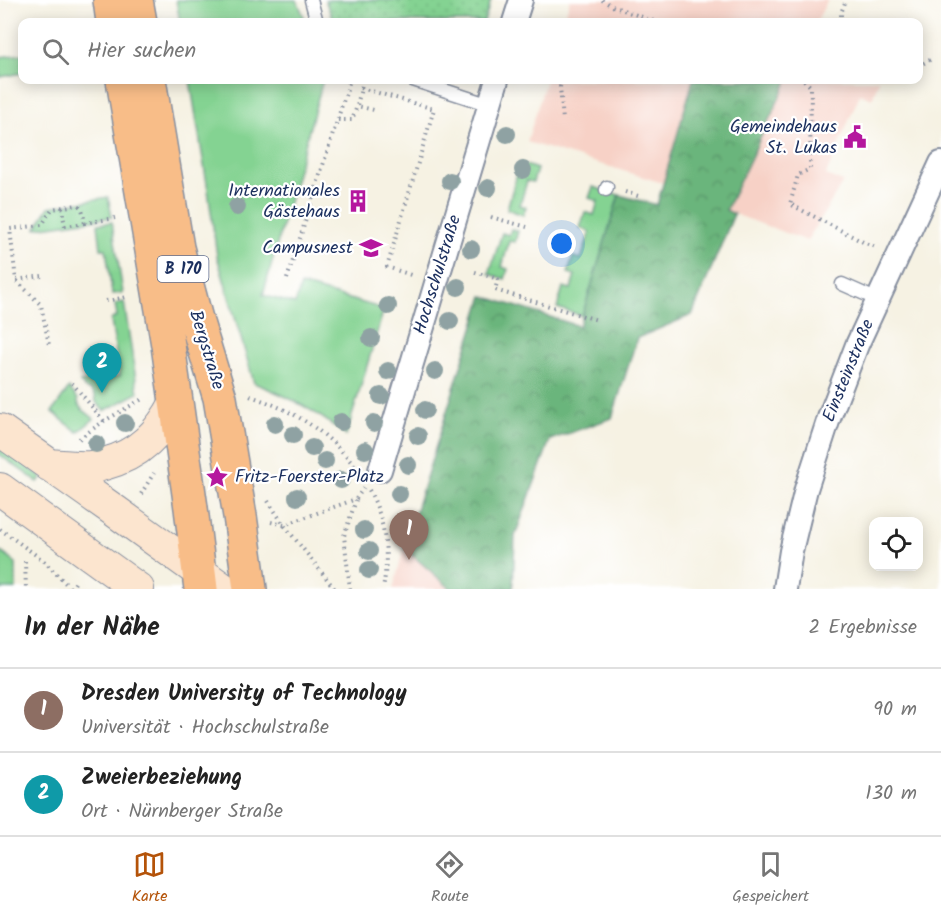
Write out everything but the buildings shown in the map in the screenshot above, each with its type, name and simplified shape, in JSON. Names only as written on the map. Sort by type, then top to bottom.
[{"type":"main road","points":[[110,0],[113,18]]},
{"type":"main road","points":[[136,0],[139,18]]},
{"type":"main road","name":"B 170","points":[[124,84],[208,583]]},
{"type":"main road","name":"Bergstraße","points":[[151,84],[177,248],[254,519]]},
{"type":"main road","points":[[48,465],[92,467],[121,460],[140,448],[158,431],[176,402]]},
{"type":"main road","points":[[0,430],[124,518],[208,583]]},
{"type":"main road","points":[[0,489],[138,589]]},
{"type":"main road","name":"B 170","points":[[250,589],[254,519]]},
{"type":"street","points":[[515,18],[521,0]]},
{"type":"street","name":"Hochschulstraße","points":[[370,473],[436,283],[496,84]]},
{"type":"street","name":"Einsteinstraße","points":[[785,589],[791,551],[804,500],[829,418],[857,345],[941,163]]},
{"type":"lane","points":[[311,0],[316,18]]},
{"type":"lane","points":[[424,84],[490,105]]},
{"type":"lane","points":[[842,284],[878,300]]},
{"type":"path","points":[[602,0],[645,18]]},
{"type":"path","points":[[841,18],[846,0]]},
{"type":"path","points":[[923,64],[930,60]]},
{"type":"path","points":[[287,279],[349,84]]},
{"type":"path","points":[[338,120],[352,120],[362,84]]},
{"type":"path","points":[[561,84],[563,120]]},
{"type":"path","points":[[808,84],[811,87],[810,169],[798,175],[790,204],[865,243],[900,254]]},
{"type":"path","points":[[361,88],[434,109],[387,267],[436,283]]},
{"type":"path","points":[[357,106],[374,110]]},
{"type":"path","points":[[630,194],[638,196],[639,192]]},
{"type":"path","points":[[49,345],[41,305],[16,280],[10,229],[42,225],[52,209],[77,205],[81,206],[85,223]]},
{"type":"path","points":[[62,207],[65,227],[115,218]]},
{"type":"path","points":[[492,218],[527,227]]},
{"type":"path","points":[[475,272],[498,279],[495,290],[597,321]]},
{"type":"path","points":[[16,280],[42,276]]},
{"type":"path","points":[[111,294],[108,301],[127,297]]},
{"type":"path","points":[[72,383],[104,420]]},
{"type":"path","points":[[250,396],[292,413],[312,425],[370,473]]},
{"type":"path","points":[[74,442],[104,420],[144,398]]},
{"type":"path","points":[[350,589],[344,536],[356,500],[366,484],[375,501],[386,537],[387,558],[383,589]]},
{"type":"path","points":[[254,519],[284,525],[356,500]]},
{"type":"path","points":[[284,525],[335,589]]},
{"type":"path","points":[[0,529],[44,561],[71,589]]},
{"type":"path","points":[[25,561],[26,589]]},
{"type":"shaded area","points":[[570,0],[828,0],[818,18],[564,18]]},
{"type":"shaded area","points":[[545,84],[692,84],[663,183],[527,142]]},
{"type":"shaded area","points":[[786,84],[878,84],[872,99],[860,94],[826,175],[843,182],[807,241],[726,211]]},
{"type":"shaded area","points":[[404,548],[451,589],[393,589]]},
{"type":"green space","points":[[176,0],[297,0],[304,18],[179,18]]},
{"type":"green space","points":[[325,0],[491,0],[485,18],[332,18]]},
{"type":"green space","points":[[18,55],[18,74],[0,77],[0,57]]},
{"type":"green space","points":[[191,84],[322,84],[263,295],[295,304],[301,285],[384,309],[346,436],[303,405],[254,383],[217,256]]},
{"type":"green space","points":[[692,84],[786,84],[726,210],[734,214],[692,315],[637,338],[612,418],[550,440],[515,536],[513,589],[451,589],[404,548],[483,296],[579,326],[619,195],[657,205]]},
{"type":"green space","points":[[520,163],[537,169],[533,182],[527,181],[520,205],[526,207],[523,215],[507,209]]},
{"type":"green space","points":[[593,187],[619,195],[583,316],[557,308],[563,287],[571,289],[575,275],[568,273],[573,257],[581,259],[590,232],[580,228],[585,212],[594,215],[598,201],[589,198]]},
{"type":"green space","points":[[108,197],[112,217],[36,228],[49,207]]},
{"type":"green space","points":[[112,222],[123,293],[112,294],[106,249],[101,249],[98,224]]},
{"type":"green space","points":[[511,229],[518,231],[515,242],[509,241],[502,267],[508,269],[505,279],[489,274],[502,233],[509,235]]},
{"type":"green space","points":[[124,302],[138,393],[104,411],[96,402],[92,391],[80,382],[120,376],[111,321],[117,316],[115,304]]},
{"type":"green space","points":[[69,388],[78,399],[81,408],[94,419],[78,432],[52,412]]},
{"type":"green space","points":[[0,447],[42,477],[38,482],[0,455]]},
{"type":"green space","points":[[0,551],[16,563],[16,589],[0,589]]},
{"type":"place","name":"Gemeindehaus St. Lukas","points":[[855,137]]},
{"type":"place","name":"Internationales Gästehaus","points":[[358,201]]},
{"type":"place","name":"Campusnest","points":[[371,248]]},
{"type":"place","name":"Zweierbeziehung","points":[[102,393]]},
{"type":"place","name":"Fritz-Foerster-Platz","points":[[217,477]]},
{"type":"place","name":"Dresden University of Technology","points":[[409,560]]}]
